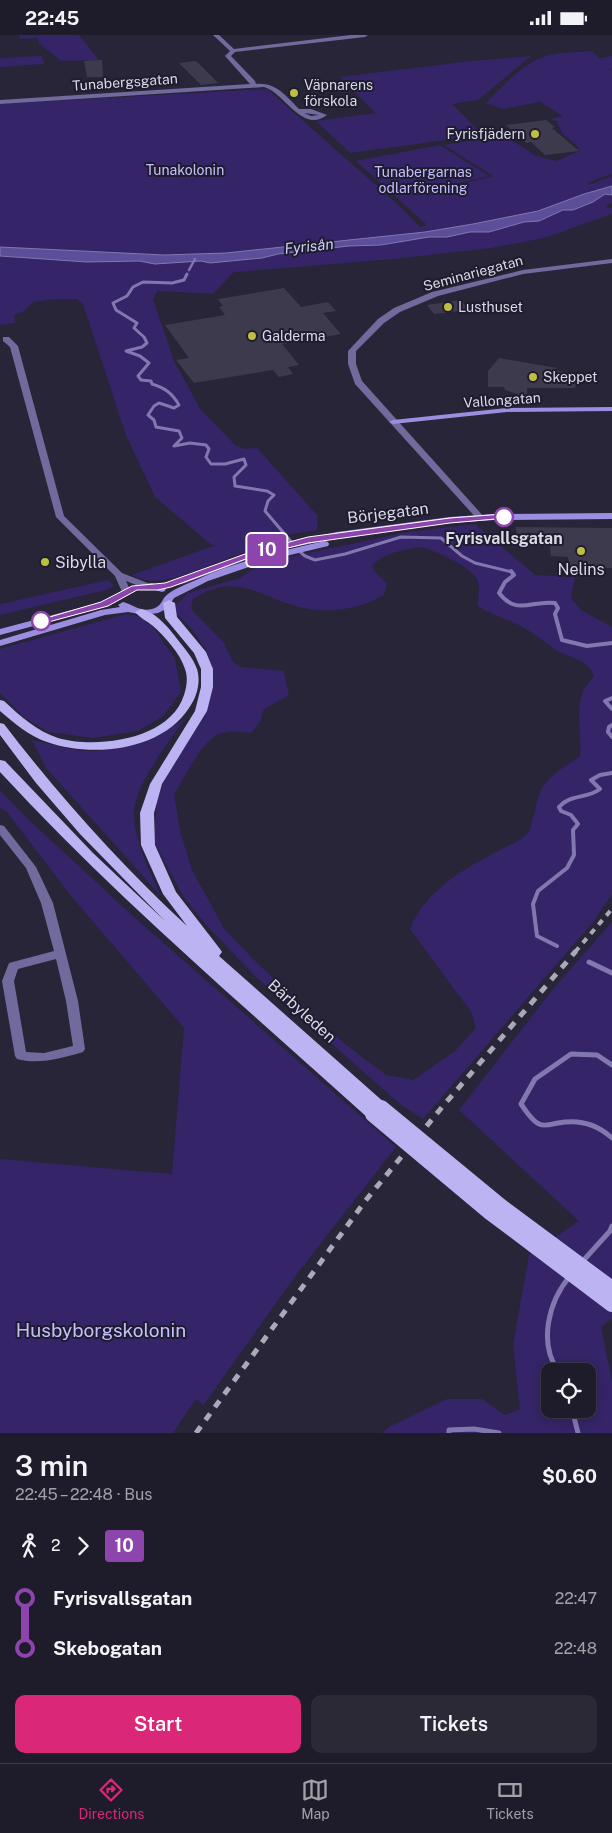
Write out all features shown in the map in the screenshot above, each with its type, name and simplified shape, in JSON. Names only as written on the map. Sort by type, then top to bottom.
[{"type":"main road","points":[[169,600],[171,618],[200,653],[207,669],[207,687],[201,711],[156,784],[147,813],[148,845],[170,894],[204,936],[227,969]]},
{"type":"main road","points":[[0,703],[34,732],[54,741],[91,747],[111,745],[153,734],[168,724],[183,711],[194,687],[189,664],[160,625],[135,611]]},
{"type":"main road","name":"Bärbyleden","points":[[0,727],[16,749],[79,823],[165,914],[227,969],[443,1175],[541,1252],[612,1303]]},
{"type":"main road","name":"Bärbyleden","points":[[0,764],[46,815],[115,882],[377,1111],[612,1289]]},
{"type":"street","points":[[216,35],[233,51]]},
{"type":"street","points":[[252,86],[253,81],[228,56],[233,51],[365,35]]},
{"type":"street","name":"Tunabergsgatan","points":[[0,102],[264,85],[274,88],[298,111]]},
{"type":"street","name":"Seminariegatan","points":[[481,518],[358,382],[352,363],[352,351],[380,321],[397,310],[435,293],[523,272],[612,261]]},
{"type":"street","points":[[6,339],[14,346],[60,517],[119,575],[146,586]]},
{"type":"street","name":"Vallongatan","points":[[393,422],[507,409],[612,409]]},
{"type":"street","name":"Börjegatan","points":[[146,586],[158,587],[182,581],[248,555],[450,520],[612,516]]},
{"type":"street","name":"Börjegatan","points":[[135,611],[160,609],[169,600],[231,570],[284,549]]},
{"type":"street","points":[[119,575],[125,593],[122,603],[135,611]]},
{"type":"street","points":[[0,633],[105,604],[135,587],[146,586]]},
{"type":"street","points":[[158,587],[167,592],[169,600]]},
{"type":"street","points":[[0,643],[104,612],[135,611]]},
{"type":"street","points":[[0,828],[31,867],[47,903],[72,1001],[79,1049],[44,1057],[21,1056],[8,981],[13,966],[59,954]]},
{"type":"green space","points":[[19,35],[79,35],[99,60],[61,61],[39,43],[38,38],[20,39]]},
{"type":"green space","name":"Tunakolonin","points":[[592,51],[599,58],[612,56],[612,71],[606,66],[612,72],[612,174],[586,183],[592,184],[612,176],[612,186],[538,211],[425,232],[226,253],[164,255],[0,247],[0,104],[267,89],[402,208],[420,227],[427,225],[356,161],[440,145],[489,176],[454,184],[458,189],[461,188],[457,185],[493,176],[444,145],[504,135],[536,156],[556,161],[579,151],[577,146],[562,133],[556,121],[550,119],[563,116],[540,102],[503,109],[486,103],[515,75],[532,62],[560,53]]},
{"type":"green space","points":[[42,56],[44,64],[0,67],[0,58]]},
{"type":"green space","points":[[531,56],[478,100],[452,104],[483,135],[350,153],[316,121],[375,113],[340,77]]},
{"type":"green space","points":[[605,194],[612,195],[612,203],[606,205],[608,208],[612,207],[612,214],[544,238],[491,248],[394,259],[234,272],[213,294],[157,291],[153,299],[174,361],[201,410],[236,446],[244,449],[257,448],[318,516],[317,530],[273,537],[276,544],[237,555],[182,576],[155,581],[132,575],[213,546],[155,497],[126,435],[83,304],[77,299],[54,299],[33,302],[24,311],[14,315],[15,323],[0,325],[0,256],[87,262],[138,261],[155,264],[201,261],[210,263],[262,258],[278,254],[349,246],[381,245],[429,237],[447,237],[470,232],[489,232],[524,222],[539,221],[563,210],[573,210],[593,202]]},
{"type":"green space","points":[[475,524],[535,575],[575,577],[571,598],[581,610],[612,627],[612,894],[593,922],[423,1119],[400,1104],[256,977],[207,926],[183,896],[154,842],[157,800],[166,776],[211,693],[212,666],[205,648],[191,628],[174,612],[173,608],[188,593],[240,578],[257,566],[285,558],[407,532]],"holes":[[[421,547],[454,560],[475,576],[479,585],[478,606],[518,625],[560,652],[584,663],[594,676],[583,692],[579,708],[580,756],[555,774],[542,788],[527,833],[521,839],[470,866],[446,883],[425,903],[410,929],[471,1012],[476,1028],[455,1051],[413,1080],[386,1075],[345,1044],[259,965],[225,930],[192,870],[180,831],[174,794],[206,744],[219,734],[227,732],[251,733],[261,720],[263,710],[289,695],[284,671],[242,667],[233,662],[224,643],[191,609],[193,599],[210,590],[238,587],[309,609],[338,610],[348,608],[384,595],[387,584],[372,566],[377,561],[401,551]]]},
{"type":"green space","points":[[108,580],[114,586],[106,590],[0,615],[0,604]]},
{"type":"green space","points":[[126,614],[139,616],[153,627],[175,659],[181,692],[163,716],[138,731],[93,738],[49,732],[25,718],[0,693],[0,649]]},
{"type":"green space","points":[[184,720],[145,779],[135,804],[134,815],[137,836],[161,896],[46,768],[32,740],[78,750],[106,750],[146,739]]},
{"type":"green space","name":"Husbyborgskolonin","points":[[0,790],[29,820],[133,916],[396,1147],[293,1279],[208,1399],[203,1405],[196,1399],[173,1433],[0,1433],[0,1159],[172,1174],[184,1028],[71,896],[7,812],[0,808]]},
{"type":"green space","points":[[612,922],[612,1319],[601,1327],[612,1382],[612,1433],[382,1433],[389,1427],[447,1399],[482,1399],[505,1415],[520,1409],[513,1345],[529,1255],[579,1221],[459,1110],[553,989]]},
{"type":"water","name":"Fyrisån","points":[[612,186],[612,195],[605,194],[593,202],[573,210],[563,210],[539,221],[524,222],[489,232],[470,232],[447,237],[429,237],[381,245],[349,246],[210,263],[201,261],[155,264],[139,261],[87,262],[0,256],[0,247],[164,255],[226,253],[425,232],[538,211]]},
{"type":"building","points":[[102,60],[103,77],[87,77],[84,61]]},
{"type":"building","points":[[196,61],[218,83],[201,85],[179,63]]},
{"type":"building","name":"Fyrisfjädern","points":[[546,120],[555,127],[552,128],[579,151],[545,155],[531,142],[526,143],[506,125]]},
{"type":"building","name":"Galderma","points":[[284,288],[301,307],[328,302],[336,311],[323,313],[341,334],[282,344],[299,365],[288,367],[293,374],[279,377],[273,370],[194,383],[176,360],[189,358],[165,325],[225,315],[219,307],[223,306],[218,299]]},
{"type":"building","name":"Lusthuset","points":[[461,300],[469,310],[434,314],[427,305]]},
{"type":"building","name":"Skeppet","points":[[499,358],[557,368],[555,370],[579,375],[575,388],[527,388],[527,397],[505,390],[504,387],[488,387],[488,371]]},
{"type":"building","name":"Nelins","points":[[516,527],[612,528],[612,568],[569,568],[568,557],[551,556],[550,546],[528,546],[527,538],[517,538]]},
{"type":"waterway","points":[[189,270],[195,259]]},
{"type":"waterway","points":[[187,274],[184,280],[172,283],[143,282],[133,287],[127,296],[113,303],[116,310],[137,323],[134,328],[144,337],[147,343],[142,347],[126,351],[140,356],[149,363],[138,376],[141,380],[151,381],[152,384],[168,391],[179,405],[174,408],[159,403],[154,406],[148,415],[154,420],[156,427],[179,431],[182,438],[174,446],[190,443],[206,445],[209,449],[206,457],[211,464],[225,464],[244,459],[246,465],[234,477],[235,486],[267,491],[274,495],[268,501],[265,511],[294,545]]},
{"type":"waterway","points":[[298,550],[305,556],[315,560],[345,554],[401,537],[441,538],[462,556],[475,563],[512,572]]},
{"type":"waterway","points":[[512,572],[514,575],[505,582],[499,593],[512,604],[555,603],[558,608],[555,614],[562,640],[587,646],[612,643]]},
{"type":"waterway","points":[[612,698],[605,701],[612,709]]},
{"type":"waterway","points":[[612,725],[609,727],[608,732],[612,737]]},
{"type":"waterway","points":[[557,946],[537,936],[533,904],[538,891],[567,868],[574,855],[573,830],[578,824],[571,815],[561,811],[559,807],[568,800],[600,789],[591,780],[600,775],[612,773]]},
{"type":"waterway","points":[[589,962],[612,973]]},
{"type":"waterway","points":[[612,1065],[597,1055],[571,1054],[535,1079],[521,1104],[531,1118],[541,1125],[580,1122],[594,1126],[612,1138]]},
{"type":"waterway","points":[[582,1262],[610,1231],[612,1226]]},
{"type":"waterway","points":[[554,1363],[548,1347],[549,1322],[556,1297],[570,1276]]},
{"type":"waterway","points":[[574,1418],[578,1433]]},
{"type":"waterway","points":[[449,1433],[449,1430],[474,1429],[499,1433]]},
{"type":"railway","points":[[575,952],[612,909]]},
{"type":"railway","points":[[196,1433],[366,1200],[443,1106],[576,951]]},
{"type":"bus line","name":"10","points":[[41,621],[105,604],[135,587],[168,585],[248,555],[308,540],[450,520],[504,517]]},
{"type":"place","name":"Väpnarens förskola","points":[[294,93]]},
{"type":"place","name":"Fyrisfjädern","points":[[535,134]]},
{"type":"place","name":"Lusthuset","points":[[448,307]]},
{"type":"place","name":"Galderma","points":[[252,336]]},
{"type":"place","name":"Skeppet","points":[[533,377]]},
{"type":"place","name":"Fyrisvallsgatan","points":[[504,517]]},
{"type":"place","name":"Nelins","points":[[581,551]]},
{"type":"place","name":"Sibylla","points":[[45,562]]},
{"type":"park label","name":"Tunabergarnas odlarförening","points":[[423,180]]}]
